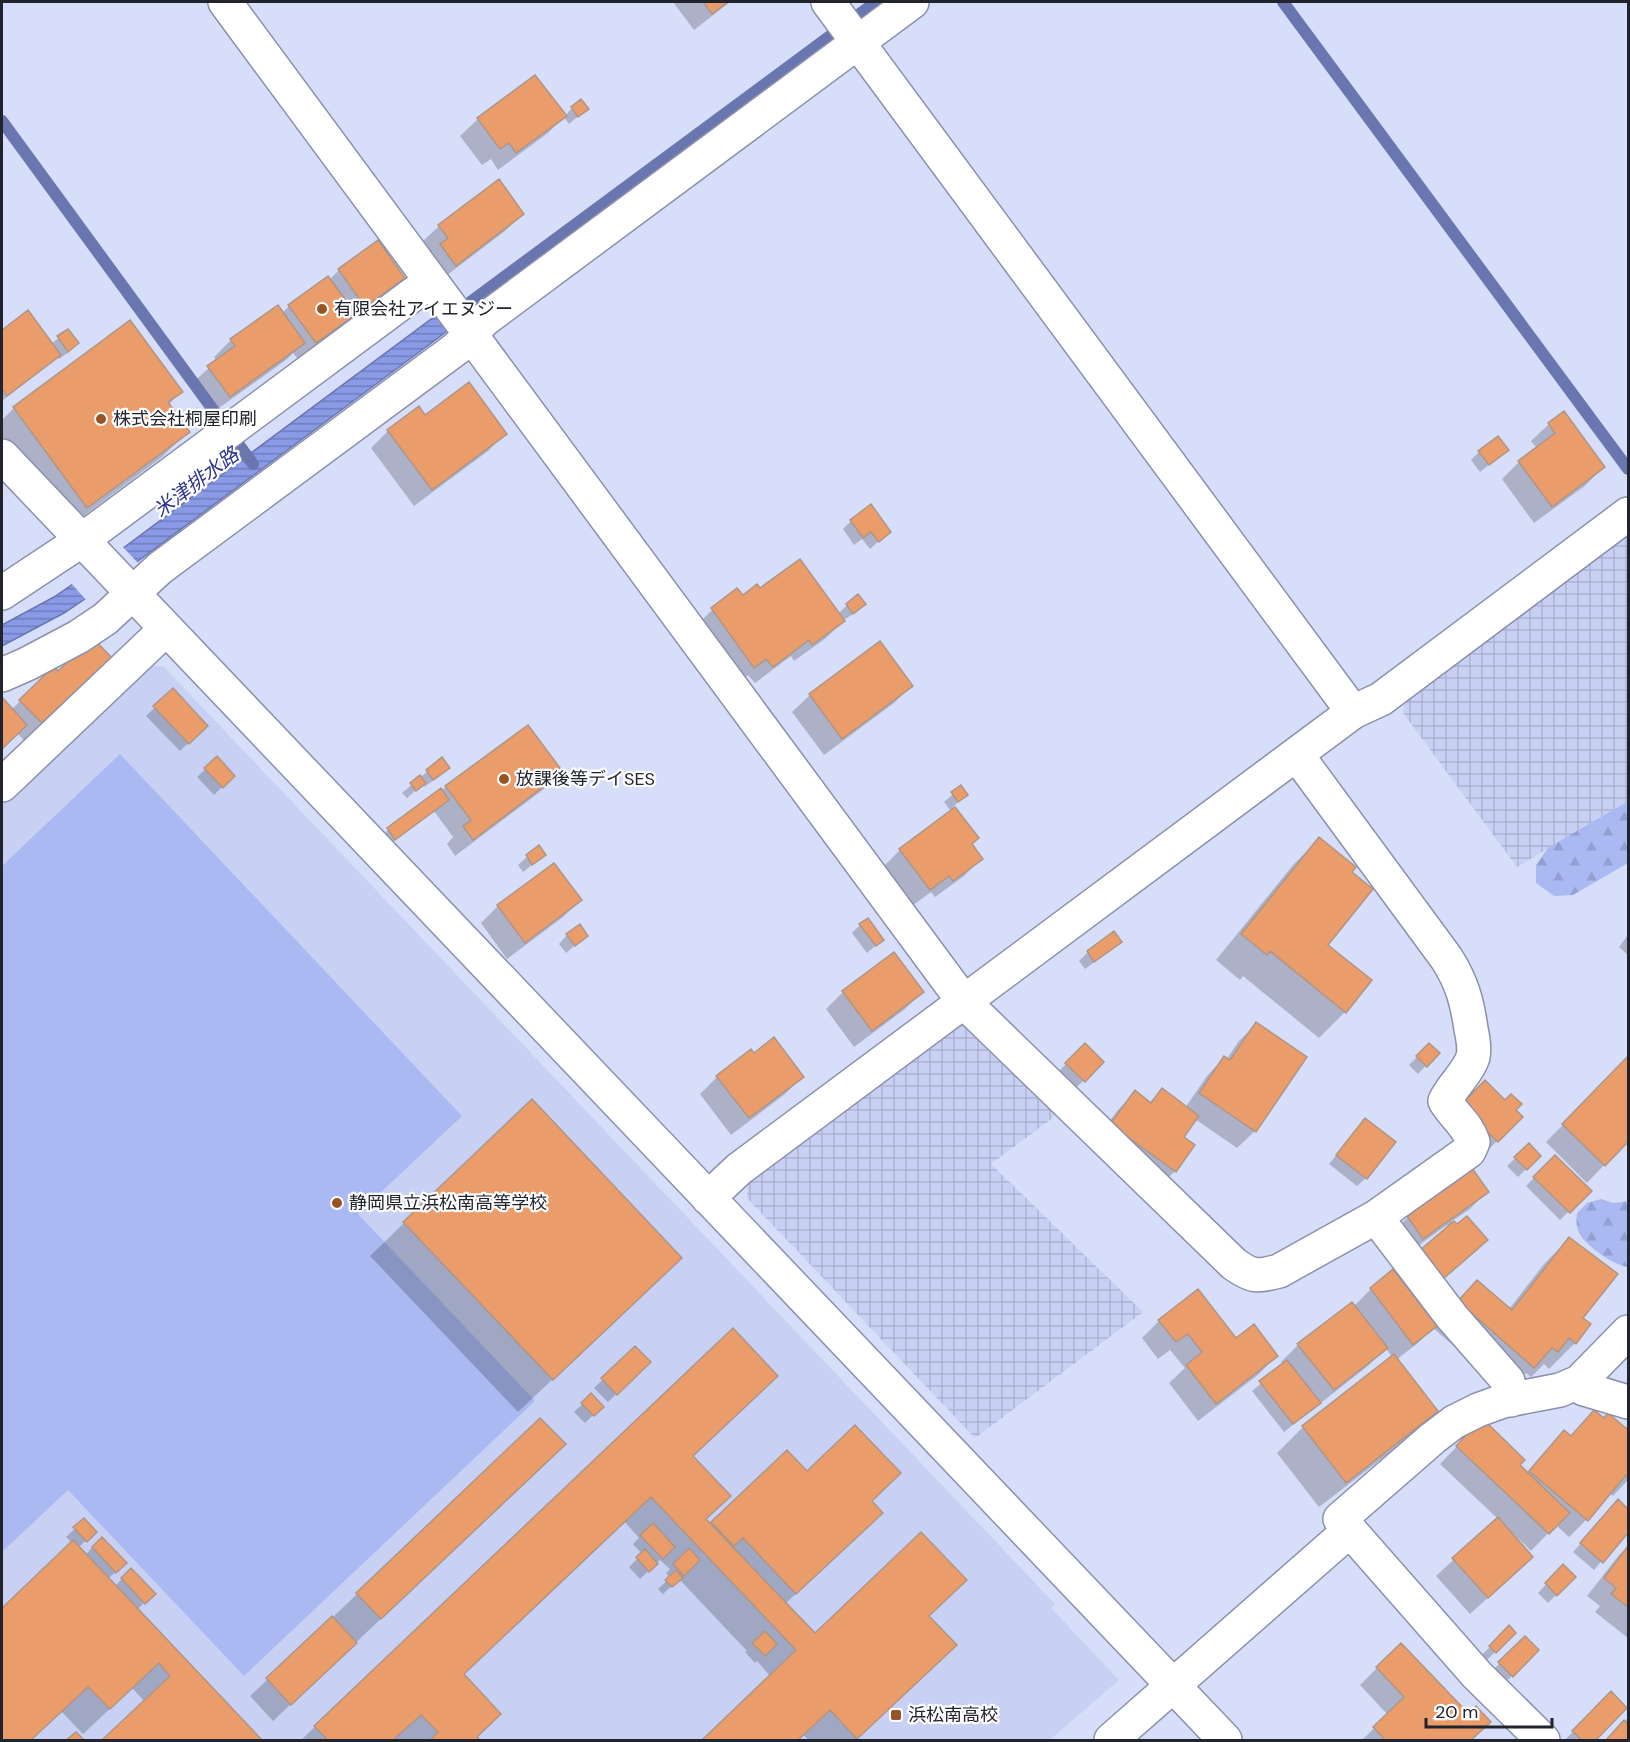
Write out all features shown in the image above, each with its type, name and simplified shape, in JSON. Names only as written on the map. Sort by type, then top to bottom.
[{"type":"street","points":[[225,2],[964,1002],[1234,1264],[1247,1273],[1263,1275],[1278,1270],[1376,1217],[1469,1151],[1473,1142],[1470,1132],[1445,1101],[1473,1057],[1474,1047],[1465,992],[1447,959],[1297,754]]},
{"type":"street","points":[[2,593],[86,545],[453,311],[484,320],[844,23],[912,2]]},
{"type":"street","points":[[844,23],[1353,712]]},
{"type":"street","points":[[2,675],[78,637],[105,619],[131,592],[160,568],[458,348],[453,311]]},
{"type":"street","points":[[2,456],[1225,1740]]},
{"type":"street","points":[[708,1198],[739,1169],[1353,712],[1381,699],[1629,514]]},
{"type":"street","points":[[2,784],[166,629]]},
{"type":"street","points":[[1376,1217],[1452,1317],[1508,1381],[1511,1400]]},
{"type":"street","points":[[1543,1740],[1477,1675],[1340,1519],[1454,1422],[1478,1410],[1511,1400],[1560,1390],[1579,1382],[1629,1332]]},
{"type":"street","points":[[1579,1382],[1584,1389],[1629,1402]]},
{"type":"street","points":[[1111,1740],[1350,1530]]},
{"type":"shaded area","points":[[465,306],[446,332],[110,582],[64,613],[2,646],[2,625],[54,597],[99,566],[434,317]]},
{"type":"shaded area","points":[[1628,534],[1628,801],[1517,867],[1403,713],[1405,700]]},
{"type":"shaded area","name":"静岡県立浜松南高等学校","points":[[145,666],[163,666],[1055,1604],[1051,1608],[1119,1680],[1050,1740],[2,1740],[2,802]]},
{"type":"shaded area","points":[[959,1024],[974,1025],[1062,1111],[991,1164],[1143,1312],[975,1438],[747,1198],[748,1181]]},
{"type":"green space","points":[[120,754],[462,1116],[358,1214],[535,1401],[244,1676],[68,1490],[2,1552],[2,866]]},
{"type":"green space","points":[[1628,801],[1628,863],[1573,895],[1554,896],[1536,883],[1536,865],[1548,848]]},
{"type":"green space","points":[[1601,1199],[1614,1203],[1628,1201],[1628,1267],[1609,1260],[1584,1240],[1578,1231],[1577,1213],[1587,1203]]},
{"type":"pier","points":[[122,546],[139,564],[87,601],[70,582]]},
{"type":"building","points":[[703,2],[728,2],[712,14]]},
{"type":"building","points":[[535,75],[567,116],[516,153],[509,143],[500,149],[477,118]]},
{"type":"building","points":[[581,99],[589,109],[578,117],[571,107]]},
{"type":"building","points":[[499,179],[524,214],[456,266],[440,244],[448,238],[438,225]]},
{"type":"building","points":[[378,240],[405,278],[365,307],[338,269]]},
{"type":"building","points":[[328,276],[356,314],[316,343],[288,305]]},
{"type":"building","points":[[278,305],[305,343],[230,397],[207,366],[235,346],[230,339]]},
{"type":"building","points":[[28,310],[61,355],[7,396],[2,389],[2,330]]},
{"type":"building","name":"株式会社桐屋印刷","points":[[130,320],[183,392],[168,402],[190,432],[87,508],[13,407]]},
{"type":"building","points":[[68,329],[79,343],[68,352],[57,336]]},
{"type":"building","points":[[469,382],[507,434],[432,490],[387,430],[419,406],[425,415]]},
{"type":"building","points":[[1564,411],[1605,467],[1552,507],[1518,461],[1555,433],[1548,423]]},
{"type":"building","points":[[1498,436],[1509,450],[1489,465],[1478,451]]},
{"type":"building","points":[[871,504],[891,532],[879,542],[871,532],[863,538],[850,520]]},
{"type":"building","points":[[800,559],[845,621],[812,645],[809,640],[773,667],[766,659],[754,668],[711,608],[737,588],[743,595],[757,584],[760,588]]},
{"type":"building","points":[[858,594],[866,604],[853,614],[846,604]]},
{"type":"building","points":[[93,638],[112,658],[42,723],[19,700],[54,666],[58,671]]},
{"type":"building","points":[[880,641],[913,686],[842,739],[809,694]]},
{"type":"building","points":[[173,688],[208,726],[189,744],[153,706]]},
{"type":"building","points":[[2,697],[27,725],[2,749]]},
{"type":"building","name":"放課後等デイSES","points":[[528,725],[563,772],[473,840],[463,826],[471,820],[445,786]]},
{"type":"building","points":[[217,756],[235,776],[223,788],[204,768]]},
{"type":"building","points":[[442,757],[450,768],[433,780],[426,770]]},
{"type":"building","points":[[420,775],[426,783],[416,791],[410,783]]},
{"type":"building","points":[[961,785],[968,795],[958,802],[951,792]]},
{"type":"building","points":[[441,788],[449,800],[395,840],[387,828]]},
{"type":"building","points":[[955,807],[979,838],[972,844],[983,859],[953,881],[949,876],[930,890],[899,849]]},
{"type":"building","points":[[1319,837],[1356,867],[1352,872],[1373,889],[1328,945],[1372,980],[1346,1013],[1270,951],[1267,955],[1241,934]]},
{"type":"building","points":[[539,845],[546,855],[532,865],[526,855]]},
{"type":"building","points":[[554,863],[582,900],[525,943],[497,905]]},
{"type":"building","points":[[868,918],[884,940],[876,946],[859,924]]},
{"type":"building","points":[[580,924],[588,936],[575,946],[566,934]]},
{"type":"building","points":[[1114,931],[1122,942],[1094,962],[1087,951]]},
{"type":"building","points":[[894,952],[924,992],[872,1031],[842,991]]},
{"type":"building","points":[[1256,1022],[1307,1057],[1256,1132],[1199,1093],[1224,1056],[1230,1060]]},
{"type":"building","points":[[774,1037],[804,1077],[749,1118],[716,1076],[751,1049],[754,1053]]},
{"type":"building","points":[[1085,1043],[1104,1062],[1085,1082],[1065,1063]]},
{"type":"building","points":[[1429,1043],[1440,1053],[1427,1067],[1416,1056]]},
{"type":"building","points":[[1628,1056],[1628,1142],[1605,1166],[1562,1124]]},
{"type":"building","points":[[1485,1080],[1505,1100],[1511,1094],[1522,1104],[1516,1110],[1523,1117],[1498,1142],[1460,1106]]},
{"type":"building","points":[[1162,1088],[1199,1116],[1184,1137],[1195,1145],[1176,1172],[1110,1124],[1135,1090],[1151,1103]]},
{"type":"building","points":[[532,1099],[682,1258],[553,1380],[403,1222]]},
{"type":"building","points":[[1365,1118],[1396,1142],[1367,1179],[1336,1155]]},
{"type":"building","points":[[1529,1143],[1541,1156],[1527,1170],[1514,1157]]},
{"type":"building","points":[[1555,1155],[1592,1191],[1570,1213],[1533,1177]]},
{"type":"building","points":[[1472,1168],[1489,1192],[1423,1239],[1407,1216]]},
{"type":"building","points":[[1467,1216],[1488,1240],[1443,1279],[1419,1251],[1454,1221],[1457,1224]]},
{"type":"building","points":[[1569,1237],[1618,1274],[1583,1318],[1591,1324],[1576,1344],[1569,1338],[1558,1352],[1552,1348],[1534,1368],[1458,1301],[1477,1280],[1512,1310]]},
{"type":"building","points":[[1393,1269],[1437,1326],[1413,1345],[1370,1288]]},
{"type":"building","points":[[1198,1289],[1236,1338],[1254,1324],[1278,1356],[1216,1404],[1186,1365],[1202,1352],[1188,1334],[1176,1342],[1158,1320]]},
{"type":"building","points":[[1352,1302],[1388,1348],[1334,1390],[1297,1344]]},
{"type":"building","points":[[733,1328],[778,1376],[693,1456],[731,1496],[706,1519],[815,1633],[921,1532],[967,1580],[929,1616],[957,1645],[857,1739],[830,1710],[798,1740],[702,1740],[796,1650],[651,1497],[464,1674],[501,1714],[477,1737],[480,1740],[430,1740],[438,1732],[421,1715],[393,1740],[328,1740],[314,1726]]},
{"type":"building","points":[[635,1346],[651,1362],[617,1395],[601,1378]]},
{"type":"building","points":[[1394,1354],[1438,1411],[1346,1483],[1302,1426]]},
{"type":"building","points":[[1287,1360],[1321,1403],[1293,1424],[1259,1381]]},
{"type":"building","points":[[591,1393],[604,1407],[594,1416],[581,1403]]},
{"type":"building","points":[[1594,1410],[1604,1418],[1608,1413],[1627,1429],[1628,1426],[1628,1477],[1626,1475],[1588,1521],[1529,1471],[1564,1430],[1571,1436]]},
{"type":"building","points":[[540,1418],[566,1444],[381,1619],[356,1593]]},
{"type":"building","points":[[1482,1418],[1525,1460],[1520,1465],[1570,1513],[1549,1534],[1456,1446]]},
{"type":"building","points":[[855,1425],[901,1473],[872,1501],[883,1513],[796,1594],[743,1538],[734,1546],[711,1522],[787,1450],[807,1471]]},
{"type":"building","points":[[1618,1499],[1628,1509],[1628,1533],[1603,1563],[1580,1543]]},
{"type":"building","points":[[1498,1517],[1533,1557],[1488,1598],[1452,1558]]},
{"type":"building","points":[[84,1518],[97,1532],[87,1542],[73,1527]]},
{"type":"building","points":[[653,1523],[675,1547],[663,1559],[640,1535]]},
{"type":"building","points":[[102,1537],[127,1563],[116,1573],[92,1547]]},
{"type":"building","points":[[73,1540],[262,1740],[102,1740],[170,1676],[159,1663],[110,1709],[88,1687],[31,1740],[2,1740],[2,1608]]},
{"type":"building","points":[[1628,1546],[1628,1607],[1611,1594],[1616,1588],[1604,1578]]},
{"type":"building","points":[[689,1548],[700,1560],[684,1576],[673,1564]]},
{"type":"building","points":[[645,1549],[658,1564],[649,1572],[636,1557]]},
{"type":"building","points":[[1563,1564],[1576,1577],[1557,1596],[1545,1583]]},
{"type":"building","points":[[131,1568],[156,1594],[145,1604],[121,1578]]},
{"type":"building","points":[[676,1570],[683,1578],[672,1587],[665,1580]]},
{"type":"building","points":[[332,1616],[357,1643],[291,1705],[266,1678]]},
{"type":"building","points":[[1509,1625],[1516,1633],[1496,1653],[1489,1646]]},
{"type":"building","points":[[765,1631],[777,1644],[765,1656],[752,1643]]},
{"type":"building","points":[[1525,1636],[1539,1650],[1513,1677],[1498,1662]]},
{"type":"building","points":[[1401,1643],[1468,1713],[1476,1706],[1491,1722],[1471,1740],[1385,1740],[1373,1727],[1404,1697],[1376,1667]]},
{"type":"building","points":[[1611,1691],[1627,1708],[1596,1740],[1582,1740],[1572,1731]]},
{"type":"building","points":[[1624,1720],[1628,1724],[1628,1740],[1606,1740]]},
{"type":"building","points":[[76,1732],[84,1740],[66,1740]]},
{"type":"waterway","points":[[457,312],[876,2]]},
{"type":"waterway","points":[[1283,2],[1628,469]]},
{"type":"waterway","points":[[2,121],[214,411]]},
{"type":"waterway","name":"米津排水路","points":[[236,441],[253,464]]},
{"type":"place","name":"有限会社アイエヌジー","points":[[322,309]]},
{"type":"place","name":"株式会社桐屋印刷","points":[[101,419]]},
{"type":"place","name":"放課後等デイSES","points":[[504,779]]},
{"type":"place","name":"静岡県立浜松南高等学校","points":[[337,1203]]},
{"type":"place","name":"浜松南高校","points":[[896,1715]]}]
